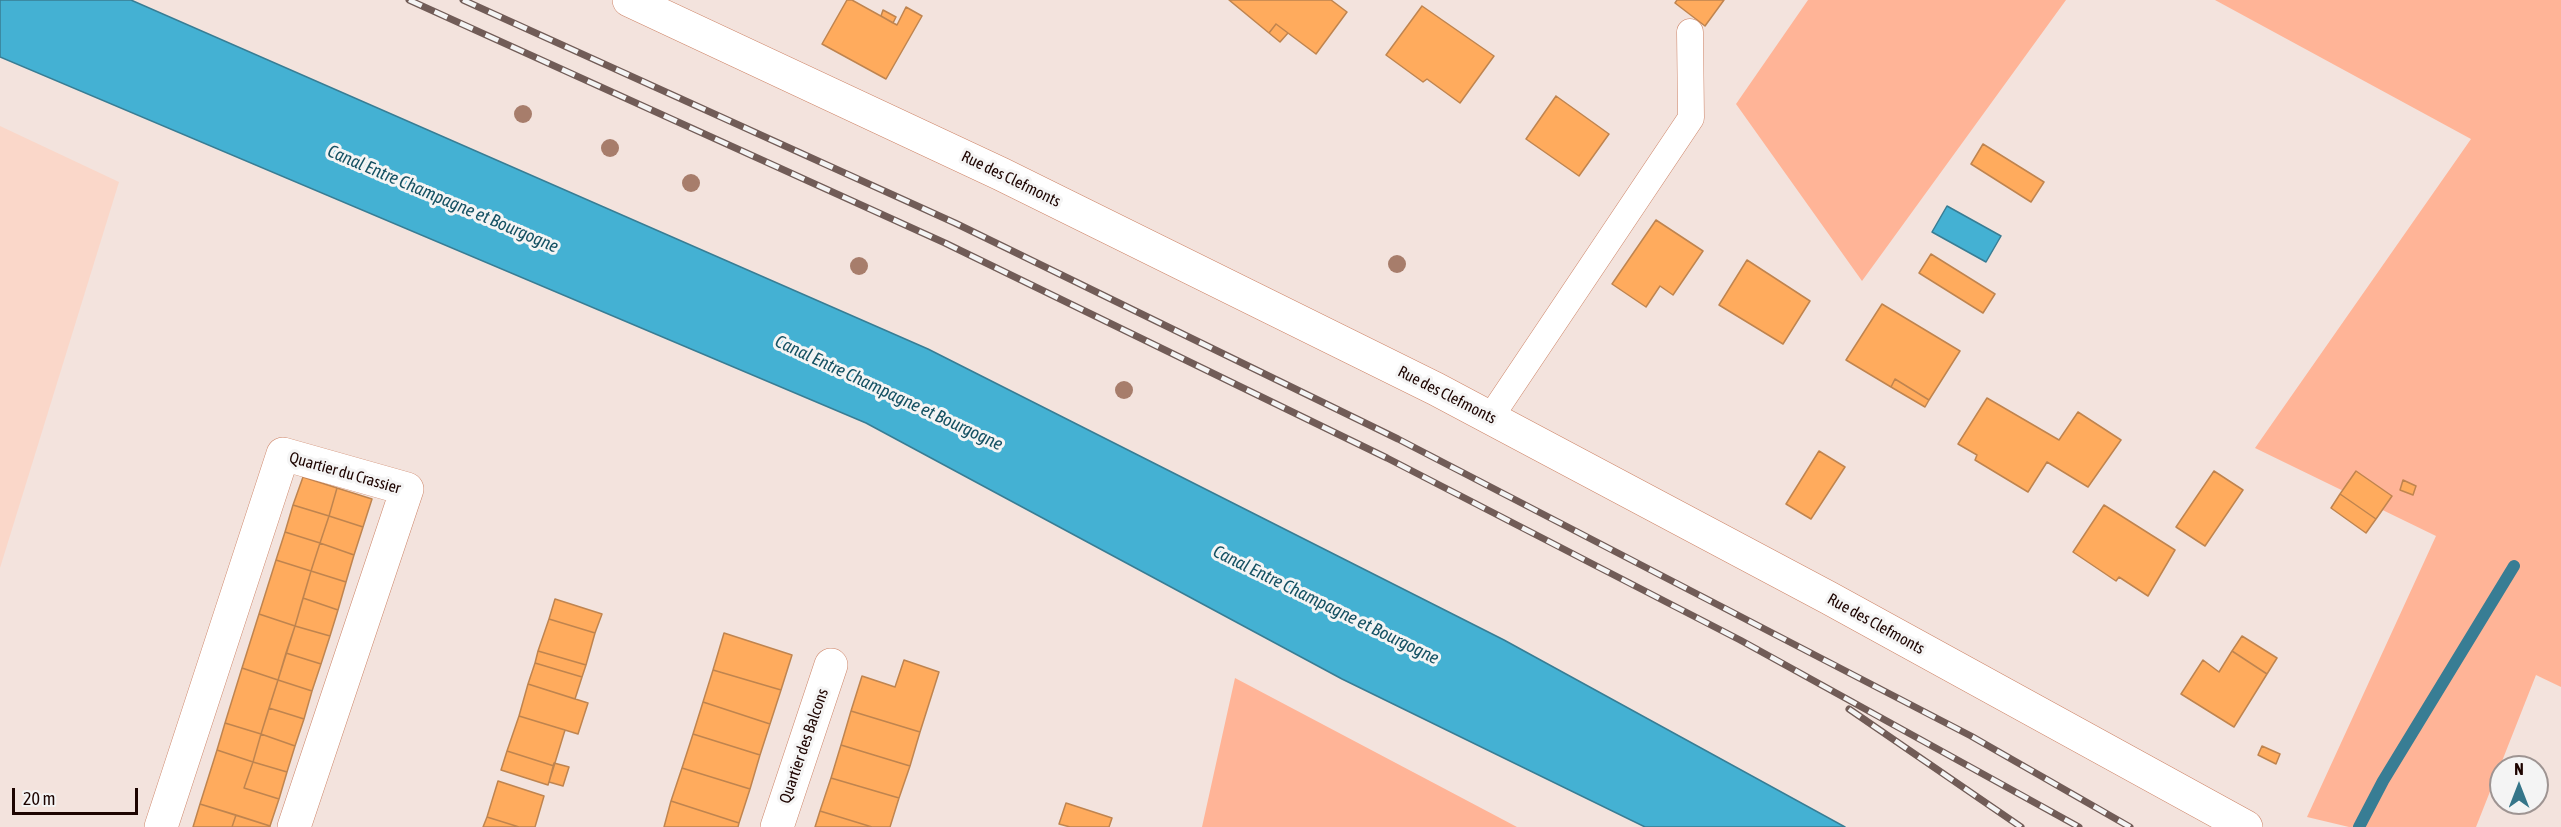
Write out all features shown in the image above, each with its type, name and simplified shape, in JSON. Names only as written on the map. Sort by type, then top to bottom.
[{"type":"street","name":"Rue des Clefmonts","points":[[629,0],[1001,174],[1490,418],[1829,598],[2246,827]]},
{"type":"street","name":"Quartier du Crassier","points":[[161,827],[283,454],[407,489],[294,827]]},
{"type":"street","name":"Quartier des Balcons","points":[[777,827],[831,665]]},
{"type":"lane","points":[[1490,418],[1692,118],[1690,32]]},
{"type":"shaded area","points":[[1808,0],[2066,0],[1862,281],[1736,104]]},
{"type":"shaded area","points":[[2215,0],[2561,0],[2561,687],[2536,675],[2504,755],[2489,755],[2489,794],[2476,827],[2349,827],[2307,817],[2436,536],[2255,448],[2471,139]]},
{"type":"shaded area","points":[[0,126],[119,182],[0,568]]},
{"type":"shaded area","points":[[1235,678],[1517,827],[1202,827]]},
{"type":"water","name":"Canal Entre Champagne et Bourgogne","points":[[0,0],[131,0],[928,349],[1504,640],[1845,827],[1645,827],[1342,679],[866,423],[0,57]]},
{"type":"water","points":[[1947,206],[2001,236],[1986,262],[1932,232]]},
{"type":"building","points":[[847,0],[852,0],[897,25],[906,7],[922,16],[886,79],[822,44]]},
{"type":"building","points":[[1229,0],[1331,0],[1347,12],[1316,54],[1276,24],[1269,33]]},
{"type":"building","points":[[1677,0],[1724,0],[1705,26],[1675,3]]},
{"type":"building","points":[[1422,6],[1494,56],[1460,103],[1427,79],[1423,82],[1386,55]]},
{"type":"building","points":[[883,10],[896,17],[893,23],[881,16]]},
{"type":"building","points":[[1276,24],[1288,33],[1280,42],[1269,33]]},
{"type":"building","points":[[1556,96],[1609,134],[1579,176],[1526,139]]},
{"type":"building","points":[[1983,144],[2044,182],[2031,202],[1971,164]]},
{"type":"building","points":[[1656,220],[1703,251],[1673,295],[1660,286],[1646,307],[1612,284]]},
{"type":"building","points":[[1931,254],[1995,294],[1983,313],[1919,273]]},
{"type":"building","points":[[1747,260],[1810,301],[1783,344],[1719,305]]},
{"type":"building","points":[[1882,304],[1960,351],[1929,400],[1895,379],[1891,387],[1846,360]]},
{"type":"building","points":[[1895,379],[1929,400],[1925,407],[1891,387]]},
{"type":"building","points":[[1987,398],[2059,440],[2078,412],[2121,440],[2088,487],[2047,462],[2028,492],[1975,460],[1977,455],[1958,444]]},
{"type":"building","points":[[1819,451],[1845,467],[1811,519],[1786,504]]},
{"type":"building","points":[[2214,471],[2243,490],[2205,546],[2176,527]]},
{"type":"building","points":[[2356,471],[2392,496],[2376,519],[2340,494]]},
{"type":"building","points":[[303,477],[337,488],[329,516],[293,505]]},
{"type":"building","points":[[2403,480],[2416,486],[2413,495],[2400,490]]},
{"type":"building","points":[[337,488],[372,499],[363,527],[329,516]]},
{"type":"building","points":[[2340,494],[2376,519],[2366,533],[2331,508]]},
{"type":"building","points":[[293,505],[329,516],[320,543],[285,532]]},
{"type":"building","points":[[2104,505],[2175,550],[2148,596],[2119,577],[2116,581],[2073,552]]},
{"type":"building","points":[[329,516],[363,527],[354,555],[320,543]]},
{"type":"building","points":[[285,532],[320,543],[311,571],[276,560]]},
{"type":"building","points":[[320,543],[354,555],[346,582],[311,571]]},
{"type":"building","points":[[276,560],[311,571],[295,626],[259,614]]},
{"type":"building","points":[[311,571],[346,582],[338,610],[303,598]]},
{"type":"building","points":[[303,598],[338,610],[330,636],[295,626]]},
{"type":"building","points":[[555,599],[602,614],[595,633],[549,619]]},
{"type":"building","points":[[259,614],[295,626],[278,680],[242,668]]},
{"type":"building","points":[[549,619],[595,633],[586,665],[538,651]]},
{"type":"building","points":[[295,626],[330,636],[321,664],[286,653]]},
{"type":"building","points":[[724,633],[792,655],[781,690],[713,670]]},
{"type":"building","points":[[2242,636],[2277,658],[2267,674],[2232,651]]},
{"type":"building","points":[[538,651],[586,665],[582,677],[535,663]]},
{"type":"building","points":[[2232,651],[2267,674],[2234,727],[2181,694],[2203,660],[2219,672]]},
{"type":"building","points":[[286,653],[321,664],[312,691],[278,680]]},
{"type":"building","points":[[904,660],[939,672],[920,732],[851,711],[862,676],[895,687]]},
{"type":"building","points":[[535,663],[582,677],[575,699],[528,684]]},
{"type":"building","points":[[242,668],[278,680],[261,734],[225,723]]},
{"type":"building","points":[[713,670],[781,690],[770,724],[703,702]]},
{"type":"building","points":[[278,680],[312,691],[304,719],[269,708]]},
{"type":"building","points":[[528,684],[588,703],[578,734],[519,716]]},
{"type":"building","points":[[703,702],[770,724],[760,755],[693,734]]},
{"type":"building","points":[[269,708],[304,719],[295,746],[261,734]]},
{"type":"building","points":[[851,711],[920,732],[910,766],[841,745]]},
{"type":"building","points":[[519,716],[565,730],[554,766],[507,751]]},
{"type":"building","points":[[225,723],[261,734],[253,762],[217,750]]},
{"type":"building","points":[[261,734],[295,746],[287,772],[253,762]]},
{"type":"building","points":[[693,734],[760,755],[750,789],[682,768]]},
{"type":"building","points":[[841,745],[910,766],[899,798],[831,778]]},
{"type":"building","points":[[2262,746],[2280,754],[2276,764],[2258,755]]},
{"type":"building","points":[[217,750],[253,762],[244,788],[279,799],[270,826],[200,804]]},
{"type":"building","points":[[507,751],[554,766],[548,785],[501,770]]},
{"type":"building","points":[[253,762],[287,772],[279,799],[244,788]]},
{"type":"building","points":[[554,763],[569,767],[563,786],[549,782]]},
{"type":"building","points":[[682,768],[750,789],[739,823],[671,801]]},
{"type":"building","points":[[831,778],[899,798],[890,827],[872,827],[820,811]]},
{"type":"building","points":[[498,781],[544,796],[535,827],[519,827],[487,817]]},
{"type":"building","points":[[671,801],[739,823],[738,827],[664,827]]},
{"type":"building","points":[[1066,803],[1112,818],[1109,827],[1070,827],[1059,824]]},
{"type":"building","points":[[200,804],[236,815],[232,827],[193,827]]},
{"type":"building","points":[[820,811],[872,827],[815,827]]},
{"type":"building","points":[[236,815],[270,826],[270,827],[232,827]]},
{"type":"building","points":[[487,817],[519,827],[483,827]]},
{"type":"waterway","points":[[2359,827],[2383,781],[2514,566]]},
{"type":"railway","points":[[409,0],[945,243],[1387,458],[1740,640],[2079,827]]},
{"type":"railway","points":[[463,0],[955,223],[1398,439],[1971,736],[2130,827]]},
{"type":"railway","points":[[1849,709],[2021,827]]}]
